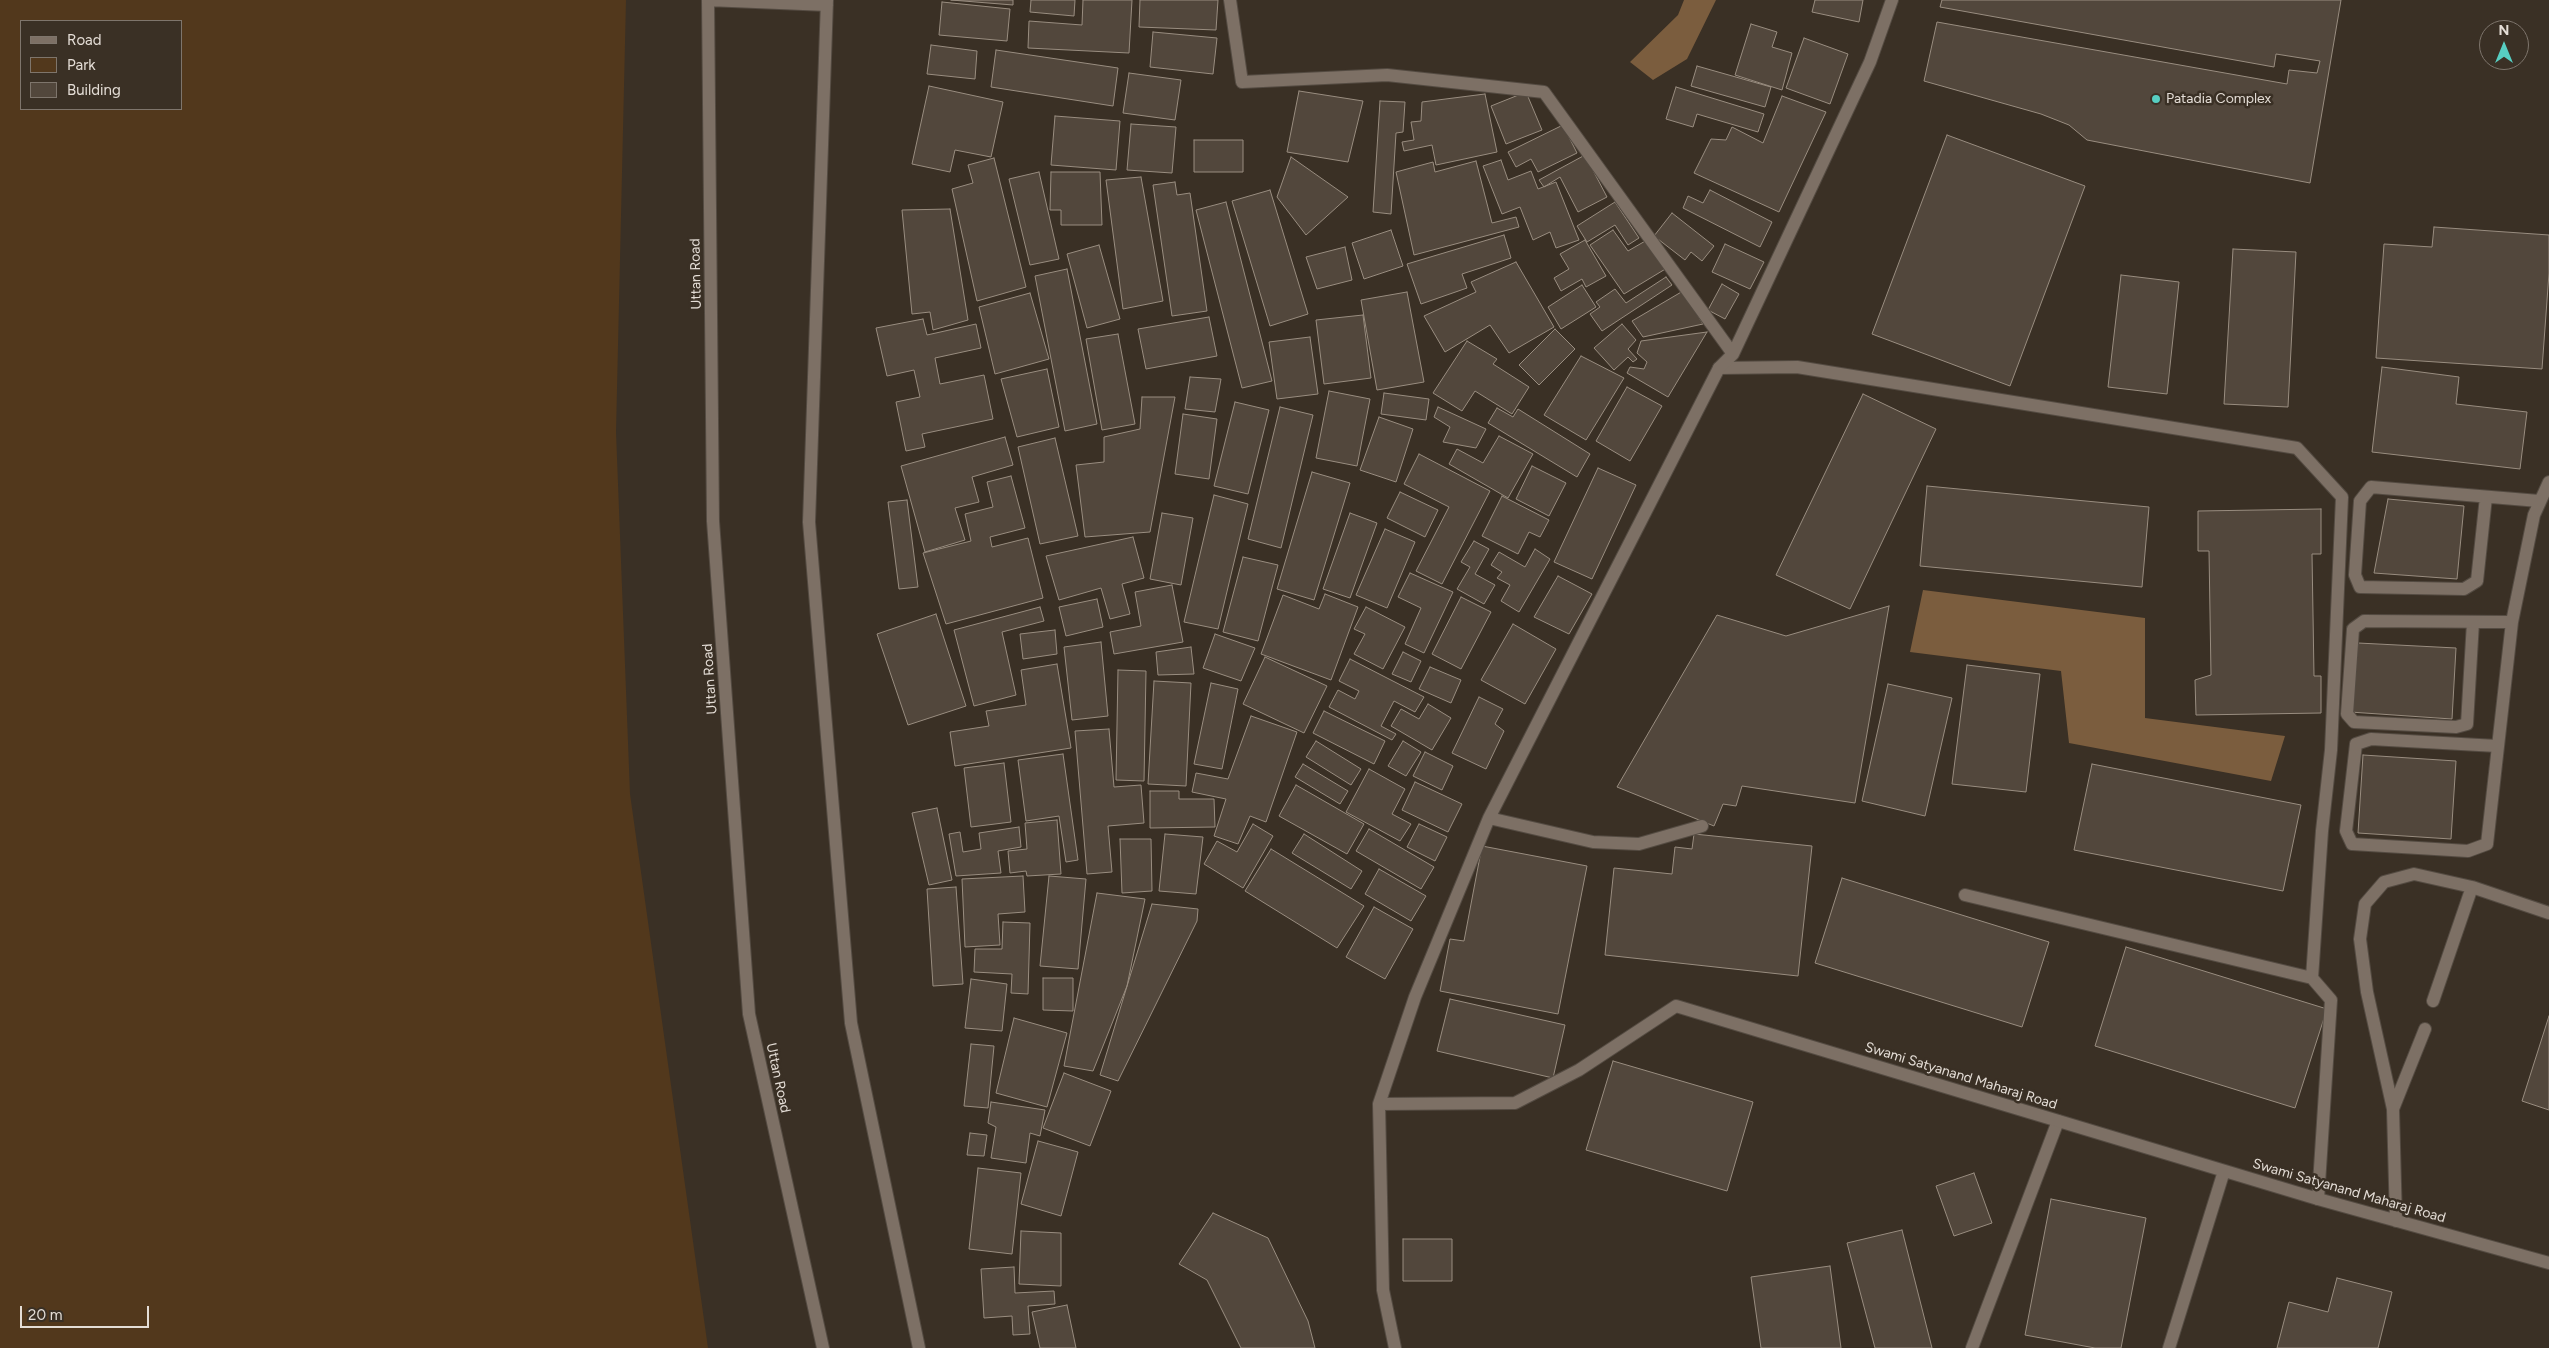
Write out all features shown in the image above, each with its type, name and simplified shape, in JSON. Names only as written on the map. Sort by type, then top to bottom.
[{"type":"street","points":[[708,0],[827,3],[809,522],[851,1023],[919,1348]]},
{"type":"street","name":"Uttan Road","points":[[708,0],[713,521],[749,1014],[823,1348]]},
{"type":"street","points":[[1230,0],[1242,82],[1387,75],[1544,92],[1733,354]]},
{"type":"street","points":[[1395,1348],[1383,1290],[1379,1104],[1415,997],[1489,818],[1719,368],[1733,354],[1870,62],[1892,0]]},
{"type":"street","points":[[1719,368],[1797,367],[2298,448],[2342,497],[2331,750],[2322,831],[2312,978]]},
{"type":"street","points":[[2497,746],[2371,739],[2356,744],[2346,832],[2352,844],[2468,852],[2487,844],[2512,622],[2539,501],[2549,482]]},
{"type":"street","points":[[2486,497],[2477,581],[2464,589],[2360,586],[2355,575],[2360,501],[2371,486],[2539,501]]},
{"type":"street","points":[[2473,622],[2467,724],[2456,727],[2354,722],[2347,714],[2353,629],[2364,621],[2512,622]]},
{"type":"street","points":[[1489,818],[1602,842],[1639,844],[1702,826]]},
{"type":"street","points":[[2396,1221],[2393,1109],[2367,992],[2360,939],[2365,904],[2384,882],[2414,874],[2472,887],[2549,913]]},
{"type":"street","points":[[2433,1001],[2472,887]]},
{"type":"street","points":[[1964,895],[2312,978],[2331,1000],[2318,1199]]},
{"type":"street","name":"Swami Satyanand Maharaj Road","points":[[1379,1104],[1515,1104],[1580,1070],[1676,1006],[2318,1199],[2549,1263]]},
{"type":"street","points":[[2393,1109],[2425,1028]]},
{"type":"street","points":[[1972,1348],[2058,1121]]},
{"type":"street","points":[[2170,1348],[2224,1171]]},
{"type":"green space","points":[[0,0],[626,0],[616,432],[630,794],[708,1348],[0,1348]]},
{"type":"shaded area","points":[[1684,0],[1716,0],[1687,59],[1653,80],[1630,62],[1678,15]]},
{"type":"shaded area","points":[[1923,590],[2145,618],[2145,718],[2285,736],[2271,781],[2069,743],[2061,671],[1910,652]]},
{"type":"building","points":[[951,0],[1013,0],[1013,5]]},
{"type":"building","points":[[1031,0],[1075,0],[1074,16],[1030,12]]},
{"type":"building","points":[[1083,0],[1132,0],[1129,53],[1028,48],[1029,21],[1082,25]]},
{"type":"building","points":[[1140,0],[1218,0],[1216,30],[1139,27]]},
{"type":"building","points":[[1815,0],[1863,0],[1859,22],[1812,12]]},
{"type":"building","name":"Patadia Complex","points":[[1942,0],[2341,0],[2310,183],[2087,140],[2069,125],[2041,114],[1924,81],[1937,22],[2287,84],[2289,70],[2317,73],[2320,61],[2276,54],[2274,67],[1940,7]]},
{"type":"building","points":[[942,2],[1010,9],[1007,41],[939,35]]},
{"type":"building","points":[[1751,24],[1777,32],[1772,47],[1792,53],[1782,90],[1735,75]]},
{"type":"building","points":[[1153,32],[1217,38],[1213,74],[1150,67]]},
{"type":"building","points":[[1804,38],[1848,54],[1830,104],[1786,88]]},
{"type":"building","points":[[931,45],[977,51],[975,79],[927,74]]},
{"type":"building","points":[[996,50],[1118,68],[1113,106],[991,87]]},
{"type":"building","points":[[1697,66],[1771,87],[1765,107],[1691,86]]},
{"type":"building","points":[[1129,73],[1181,80],[1175,120],[1123,113]]},
{"type":"building","points":[[929,86],[1003,102],[991,157],[955,150],[950,172],[912,164]]},
{"type":"building","points":[[1676,87],[1764,114],[1758,132],[1697,114],[1693,127],[1666,119]]},
{"type":"building","points":[[1299,91],[1363,101],[1348,162],[1287,152]]},
{"type":"building","points":[[1526,92],[1542,130],[1506,144],[1491,106]]},
{"type":"building","points":[[1485,94],[1497,152],[1436,165],[1432,145],[1404,151],[1402,142],[1414,140],[1411,122],[1421,121],[1422,102]]},
{"type":"building","points":[[1782,96],[1826,112],[1779,212],[1694,173],[1711,139],[1726,140],[1732,127],[1763,143]]},
{"type":"building","points":[[1380,101],[1405,102],[1403,132],[1396,133],[1391,214],[1373,212]]},
{"type":"building","points":[[1055,116],[1120,121],[1116,170],[1051,165]]},
{"type":"building","points":[[1131,124],[1176,127],[1172,173],[1127,170]]},
{"type":"building","points":[[1563,125],[1577,153],[1538,172],[1531,159],[1516,167],[1508,152]]},
{"type":"building","points":[[1947,135],[2085,186],[2010,386],[1872,334]]},
{"type":"building","points":[[1194,140],[1243,140],[1243,172],[1194,172]]},
{"type":"building","points":[[1585,155],[1607,197],[1578,212],[1560,177],[1544,187],[1539,180]]},
{"type":"building","points":[[1291,157],[1348,197],[1306,235],[1277,197]]},
{"type":"building","points":[[994,158],[1026,287],[977,301],[952,189],[973,183],[968,165]]},
{"type":"building","points":[[1501,160],[1508,180],[1531,171],[1538,189],[1556,182],[1579,240],[1556,248],[1550,232],[1533,240],[1520,207],[1502,214],[1483,166]]},
{"type":"building","points":[[1476,161],[1492,223],[1516,217],[1519,227],[1414,255],[1396,172],[1433,162],[1435,172]]},
{"type":"building","points":[[1039,172],[1059,259],[1030,265],[1009,179]]},
{"type":"building","points":[[1051,172],[1100,172],[1102,225],[1061,225],[1061,210],[1050,210]]},
{"type":"building","points":[[1141,177],[1163,301],[1123,309],[1106,180]]},
{"type":"building","points":[[1175,182],[1177,195],[1190,193],[1207,311],[1172,316],[1153,185]]},
{"type":"building","points":[[1270,190],[1308,314],[1270,326],[1232,201]]},
{"type":"building","points":[[1710,190],[1772,222],[1760,247],[1683,208],[1688,196],[1703,203]]},
{"type":"building","points":[[1226,202],[1272,381],[1242,388],[1196,210]]},
{"type":"building","points":[[1615,202],[1639,238],[1628,245],[1615,225],[1587,242],[1577,226]]},
{"type":"building","points":[[950,209],[968,320],[933,330],[930,312],[912,314],[902,210]]},
{"type":"building","points":[[1672,213],[1714,246],[1702,261],[1691,252],[1685,260],[1654,236]]},
{"type":"building","points":[[2434,227],[2549,235],[2549,273],[2542,369],[2376,358],[2384,244],[2432,247]]},
{"type":"building","points":[[1391,230],[1403,266],[1364,279],[1352,243]]},
{"type":"building","points":[[1613,230],[1628,251],[1647,240],[1667,268],[1624,294],[1590,245]]},
{"type":"building","points":[[1504,235],[1511,258],[1462,274],[1467,288],[1421,304],[1407,264]]},
{"type":"building","points":[[1585,240],[1606,276],[1586,287],[1582,279],[1561,291],[1554,278],[1569,269],[1560,254]]},
{"type":"building","points":[[1725,244],[1764,262],[1750,289],[1712,272]]},
{"type":"building","points":[[1099,245],[1120,319],[1087,328],[1067,254]]},
{"type":"building","points":[[1345,247],[1352,280],[1317,289],[1306,257]]},
{"type":"building","points":[[2233,249],[2296,252],[2288,407],[2224,404]]},
{"type":"building","points":[[1516,262],[1554,327],[1509,353],[1490,325],[1445,352],[1424,316],[1476,292],[1471,282]]},
{"type":"building","points":[[1067,269],[1097,424],[1065,431],[1035,276]]},
{"type":"building","points":[[2121,275],[2179,282],[2167,394],[2108,387]]},
{"type":"building","points":[[1666,277],[1672,285],[1602,331],[1590,314],[1600,307],[1596,302],[1615,289],[1626,303]]},
{"type":"building","points":[[1722,284],[1739,294],[1725,319],[1708,310]]},
{"type":"building","points":[[1582,285],[1596,307],[1561,329],[1548,307]]},
{"type":"building","points":[[1683,291],[1703,324],[1643,337],[1632,321]]},
{"type":"building","points":[[1407,292],[1424,382],[1377,390],[1361,300]]},
{"type":"building","points":[[1030,293],[1049,359],[995,374],[979,307]]},
{"type":"building","points":[[1363,315],[1371,378],[1324,384],[1316,320]]},
{"type":"building","points":[[1209,317],[1217,356],[1146,369],[1138,329]]},
{"type":"building","points":[[923,319],[927,335],[976,324],[981,348],[935,358],[940,384],[984,375],[993,419],[922,434],[925,447],[906,451],[896,402],[920,397],[914,370],[887,376],[876,328]]},
{"type":"building","points":[[1622,324],[1636,340],[1628,349],[1637,359],[1633,362],[1628,357],[1614,370],[1594,348]]},
{"type":"building","points":[[1555,329],[1575,349],[1539,385],[1519,365]]},
{"type":"building","points":[[1707,332],[1668,397],[1627,373],[1630,367],[1644,369],[1647,362],[1637,353],[1641,341]]},
{"type":"building","points":[[1118,334],[1135,424],[1102,430],[1086,339]]},
{"type":"building","points":[[1310,337],[1318,394],[1277,399],[1269,342]]},
{"type":"building","points":[[1467,341],[1497,359],[1493,364],[1529,387],[1512,414],[1475,391],[1462,411],[1433,393]]},
{"type":"building","points":[[1581,356],[1624,378],[1586,440],[1544,415]]},
{"type":"building","points":[[2382,367],[2459,377],[2456,404],[2527,412],[2520,469],[2372,452]]},
{"type":"building","points":[[1047,369],[1059,427],[1017,437],[1001,379]]},
{"type":"building","points":[[1190,377],[1221,379],[1215,412],[1185,409]]},
{"type":"building","points":[[1627,387],[1662,406],[1630,461],[1596,441]]},
{"type":"building","points":[[1329,391],[1370,399],[1357,466],[1316,458]]},
{"type":"building","points":[[1384,393],[1429,399],[1426,420],[1381,414]]},
{"type":"building","points":[[1863,394],[1936,429],[1850,609],[1776,575]]},
{"type":"building","points":[[1142,397],[1175,397],[1150,532],[1085,537],[1076,465],[1104,462],[1104,437],[1140,429]]},
{"type":"building","points":[[1235,402],[1269,410],[1248,494],[1214,486]]},
{"type":"building","points":[[1280,407],[1313,415],[1281,548],[1248,539]]},
{"type":"building","points":[[1438,407],[1486,429],[1476,448],[1443,442],[1450,427],[1434,417]]},
{"type":"building","points":[[1497,408],[1513,417],[1518,409],[1590,454],[1577,477],[1488,423]]},
{"type":"building","points":[[1183,414],[1217,419],[1209,479],[1175,474]]},
{"type":"building","points":[[1379,417],[1413,429],[1396,482],[1360,470]]},
{"type":"building","points":[[1499,436],[1533,454],[1508,498],[1449,464],[1457,449],[1483,463]]},
{"type":"building","points":[[1005,437],[1013,465],[972,477],[979,502],[955,508],[965,540],[925,552],[901,466]]},
{"type":"building","points":[[1055,438],[1078,536],[1040,544],[1018,447]]},
{"type":"building","points":[[1419,454],[1490,491],[1442,584],[1416,571],[1449,507],[1404,484]]},
{"type":"building","points":[[1532,466],[1566,483],[1549,516],[1516,499]]},
{"type":"building","points":[[1598,468],[1636,485],[1592,579],[1554,562]]},
{"type":"building","points":[[1312,472],[1350,483],[1314,600],[1277,589]]},
{"type":"building","points":[[1011,476],[1025,528],[990,537],[992,547],[1028,538],[1043,598],[946,624],[923,553],[971,541],[965,514],[993,507],[987,482]]},
{"type":"building","points":[[1927,486],[2149,507],[2142,587],[1920,566]]},
{"type":"building","points":[[1400,492],[1438,510],[1425,537],[1387,518]]},
{"type":"building","points":[[1214,495],[1248,504],[1218,629],[1184,622]]},
{"type":"building","points":[[1502,496],[1549,520],[1540,537],[1529,532],[1518,554],[1482,536]]},
{"type":"building","points":[[2388,499],[2464,506],[2457,579],[2374,573]]},
{"type":"building","points":[[907,500],[918,587],[899,589],[888,502]]},
{"type":"building","points":[[2321,509],[2321,554],[2312,554],[2314,676],[2321,676],[2321,713],[2196,715],[2195,680],[2211,675],[2209,551],[2198,551],[2198,511]]},
{"type":"building","points":[[1162,513],[1193,518],[1181,585],[1150,579]]},
{"type":"building","points":[[1350,513],[1377,523],[1350,598],[1323,589]]},
{"type":"building","points":[[1385,529],[1415,542],[1387,608],[1356,595]]},
{"type":"building","points":[[1133,537],[1144,578],[1122,584],[1130,614],[1110,619],[1101,588],[1059,600],[1046,556]]},
{"type":"building","points":[[1474,541],[1489,549],[1475,574],[1495,585],[1484,604],[1457,589],[1470,567],[1461,562]]},
{"type":"building","points":[[1535,549],[1550,559],[1519,612],[1501,601],[1510,585],[1497,578],[1502,572],[1491,565],[1499,552],[1525,567]]},
{"type":"building","points":[[1243,557],[1278,565],[1258,641],[1223,632]]},
{"type":"building","points":[[1410,573],[1453,592],[1424,653],[1405,644],[1421,608],[1398,597]]},
{"type":"building","points":[[1558,576],[1592,594],[1569,634],[1534,617]]},
{"type":"building","points":[[1172,585],[1183,642],[1114,654],[1110,632],[1141,626],[1135,592]]},
{"type":"building","points":[[1325,594],[1358,607],[1331,680],[1261,654],[1283,595],[1319,609]]},
{"type":"building","points":[[1461,597],[1491,612],[1461,669],[1432,654]]},
{"type":"building","points":[[1097,599],[1103,627],[1066,636],[1059,607]]},
{"type":"building","points":[[1889,606],[1855,803],[1742,786],[1736,806],[1723,804],[1714,826],[1617,787],[1717,615],[1786,636]]},
{"type":"building","points":[[1040,607],[1044,621],[1002,632],[1016,695],[974,706],[954,630]]},
{"type":"building","points":[[1366,607],[1405,627],[1383,669],[1354,654],[1365,634],[1354,629]]},
{"type":"building","points":[[936,614],[966,706],[908,725],[877,634]]},
{"type":"building","points":[[1513,624],[1556,649],[1525,704],[1481,680]]},
{"type":"building","points":[[1055,630],[1057,654],[1023,659],[1020,634]]},
{"type":"building","points":[[1215,634],[1255,648],[1241,681],[1203,668]]},
{"type":"building","points":[[1101,642],[1108,716],[1072,720],[1064,647]]},
{"type":"building","points":[[2358,643],[2456,648],[2452,719],[2350,712]]},
{"type":"building","points":[[1191,647],[1194,674],[1158,675],[1156,652]]},
{"type":"building","points":[[1403,652],[1421,661],[1411,682],[1392,674]]},
{"type":"building","points":[[1265,657],[1327,686],[1304,733],[1243,704]]},
{"type":"building","points":[[1350,659],[1424,697],[1415,712],[1394,701],[1381,726],[1396,734],[1392,740],[1329,707],[1338,690],[1355,699],[1359,691],[1339,681]]},
{"type":"building","points":[[1057,664],[1071,748],[955,766],[950,732],[989,726],[986,711],[1026,705],[1021,670]]},
{"type":"building","points":[[1967,665],[2040,674],[2026,792],[1952,784]]},
{"type":"building","points":[[1430,667],[1461,680],[1451,703],[1419,689]]},
{"type":"building","points":[[1118,670],[1146,671],[1144,781],[1116,780]]},
{"type":"building","points":[[1154,681],[1191,683],[1186,786],[1148,784]]},
{"type":"building","points":[[1211,683],[1238,689],[1222,769],[1194,764]]},
{"type":"building","points":[[1888,684],[1952,698],[1925,816],[1862,801]]},
{"type":"building","points":[[1479,697],[1503,709],[1495,724],[1504,731],[1486,769],[1452,753]]},
{"type":"building","points":[[1428,704],[1451,718],[1432,750],[1391,726],[1401,709],[1419,719]]},
{"type":"building","points":[[1324,711],[1385,741],[1374,764],[1313,733]]},
{"type":"building","points":[[1251,716],[1297,732],[1266,822],[1250,816],[1238,844],[1214,836],[1226,799],[1192,792],[1196,773],[1228,779]]},
{"type":"building","points":[[1109,729],[1114,787],[1141,785],[1144,823],[1108,826],[1112,872],[1087,874],[1075,731]]},
{"type":"building","points":[[1316,741],[1361,769],[1351,785],[1306,757]]},
{"type":"building","points":[[1403,741],[1421,752],[1406,776],[1388,766]]},
{"type":"building","points":[[1425,752],[1453,766],[1442,790],[1413,776]]},
{"type":"building","points":[[1063,754],[1078,860],[1066,862],[1059,816],[1026,821],[1018,760]]},
{"type":"building","points":[[2363,755],[2456,761],[2451,839],[2358,833]]},
{"type":"building","points":[[1004,763],[1011,822],[971,827],[964,768]]},
{"type":"building","points":[[1303,764],[1348,791],[1340,804],[1295,777]]},
{"type":"building","points":[[2092,764],[2301,805],[2283,891],[2074,850]]},
{"type":"building","points":[[1369,769],[1405,789],[1392,814],[1411,824],[1400,841],[1346,812]]},
{"type":"building","points":[[1415,782],[1462,804],[1448,832],[1402,810]]},
{"type":"building","points":[[1296,785],[1364,824],[1347,854],[1279,816]]},
{"type":"building","points":[[1150,791],[1179,791],[1179,799],[1214,799],[1215,827],[1150,828]]},
{"type":"building","points":[[937,808],[952,880],[929,885],[912,813]]},
{"type":"building","points":[[1057,820],[1061,874],[1027,876],[1026,871],[1010,873],[1008,851],[1027,849],[1025,823]]},
{"type":"building","points":[[1253,824],[1273,836],[1243,888],[1204,864],[1217,841],[1237,852]]},
{"type":"building","points":[[1419,824],[1447,837],[1435,861],[1407,847]]},
{"type":"building","points":[[1019,827],[1021,847],[998,851],[1001,873],[956,876],[949,834],[960,832],[963,852],[981,849],[979,833]]},
{"type":"building","points":[[1369,829],[1434,867],[1421,889],[1356,851]]},
{"type":"building","points":[[1165,834],[1203,837],[1196,894],[1159,891]]},
{"type":"building","points":[[1304,834],[1362,871],[1351,889],[1292,853]]},
{"type":"building","points":[[1694,834],[1812,846],[1798,976],[1605,955],[1614,868],[1672,874],[1675,847],[1692,849]]},
{"type":"building","points":[[1120,839],[1151,839],[1152,891],[1122,893]]},
{"type":"building","points":[[1482,846],[1587,866],[1558,1014],[1440,991],[1450,939],[1464,941]]},
{"type":"building","points":[[1271,849],[1364,906],[1337,948],[1245,891]]},
{"type":"building","points":[[1379,869],[1426,896],[1411,921],[1365,894]]},
{"type":"building","points":[[1023,876],[1025,912],[998,914],[1000,945],[965,947],[962,879]]},
{"type":"building","points":[[1049,876],[1086,879],[1078,969],[1040,966]]},
{"type":"building","points":[[1842,878],[2049,942],[2022,1027],[1815,963]]},
{"type":"building","points":[[956,887],[963,984],[933,986],[927,889]]},
{"type":"building","points":[[1097,893],[1145,899],[1127,986],[1093,1071],[1064,1066]]},
{"type":"building","points":[[1152,904],[1198,909],[1197,921],[1118,1081],[1100,1075]]},
{"type":"building","points":[[1374,907],[1413,929],[1385,979],[1346,957]]},
{"type":"building","points":[[1003,922],[1030,923],[1028,994],[1011,993],[1012,974],[974,972],[975,949],[1002,949]]},
{"type":"building","points":[[2126,947],[2327,1009],[2295,1108],[2095,1046]]},
{"type":"building","points":[[1043,978],[1073,978],[1073,1011],[1043,1010]]},
{"type":"building","points":[[971,979],[1007,984],[1002,1031],[965,1028]]},
{"type":"building","points":[[1450,999],[1565,1025],[1553,1078],[1437,1051]]},
{"type":"building","points":[[2549,1016],[2549,1110],[2522,1101]]},
{"type":"building","points":[[1014,1018],[1067,1033],[1047,1107],[996,1093]]},
{"type":"building","points":[[971,1044],[994,1046],[988,1108],[964,1106]]},
{"type":"building","points":[[1613,1061],[1753,1102],[1727,1191],[1586,1150]]},
{"type":"building","points":[[1064,1073],[1111,1091],[1090,1146],[1043,1128]]},
{"type":"building","points":[[991,1102],[1045,1110],[1040,1136],[1030,1133],[1026,1163],[991,1158],[996,1127],[988,1123]]},
{"type":"building","points":[[970,1133],[987,1135],[984,1156],[967,1155]]},
{"type":"building","points":[[1038,1141],[1078,1152],[1061,1216],[1021,1204]]},
{"type":"building","points":[[978,1168],[1021,1173],[1012,1254],[969,1249]]},
{"type":"building","points":[[1974,1173],[1992,1223],[1954,1236],[1936,1186]]},
{"type":"building","points":[[2051,1199],[2146,1218],[2121,1348],[2095,1348],[2025,1335]]},
{"type":"building","points":[[1213,1213],[1268,1238],[1308,1321],[1315,1348],[1241,1348],[1207,1280],[1179,1264]]},
{"type":"building","points":[[1902,1230],[1932,1348],[1875,1348],[1847,1243]]},
{"type":"building","points":[[1021,1231],[1061,1233],[1061,1286],[1019,1284]]},
{"type":"building","points":[[1403,1239],[1452,1239],[1452,1281],[1403,1281]]},
{"type":"building","points":[[1830,1266],[1841,1348],[1761,1348],[1751,1277]]},
{"type":"building","points":[[1014,1267],[1015,1293],[1054,1291],[1055,1304],[1028,1306],[1030,1334],[1013,1335],[1012,1316],[984,1318],[981,1269]]},
{"type":"building","points":[[2337,1278],[2392,1292],[2378,1348],[2277,1348],[2289,1302],[2328,1312]]},
{"type":"building","points":[[1067,1305],[1076,1348],[1040,1348],[1032,1312]]},
{"type":"place","name":"Patadia Complex","points":[[2156,99]]}]
